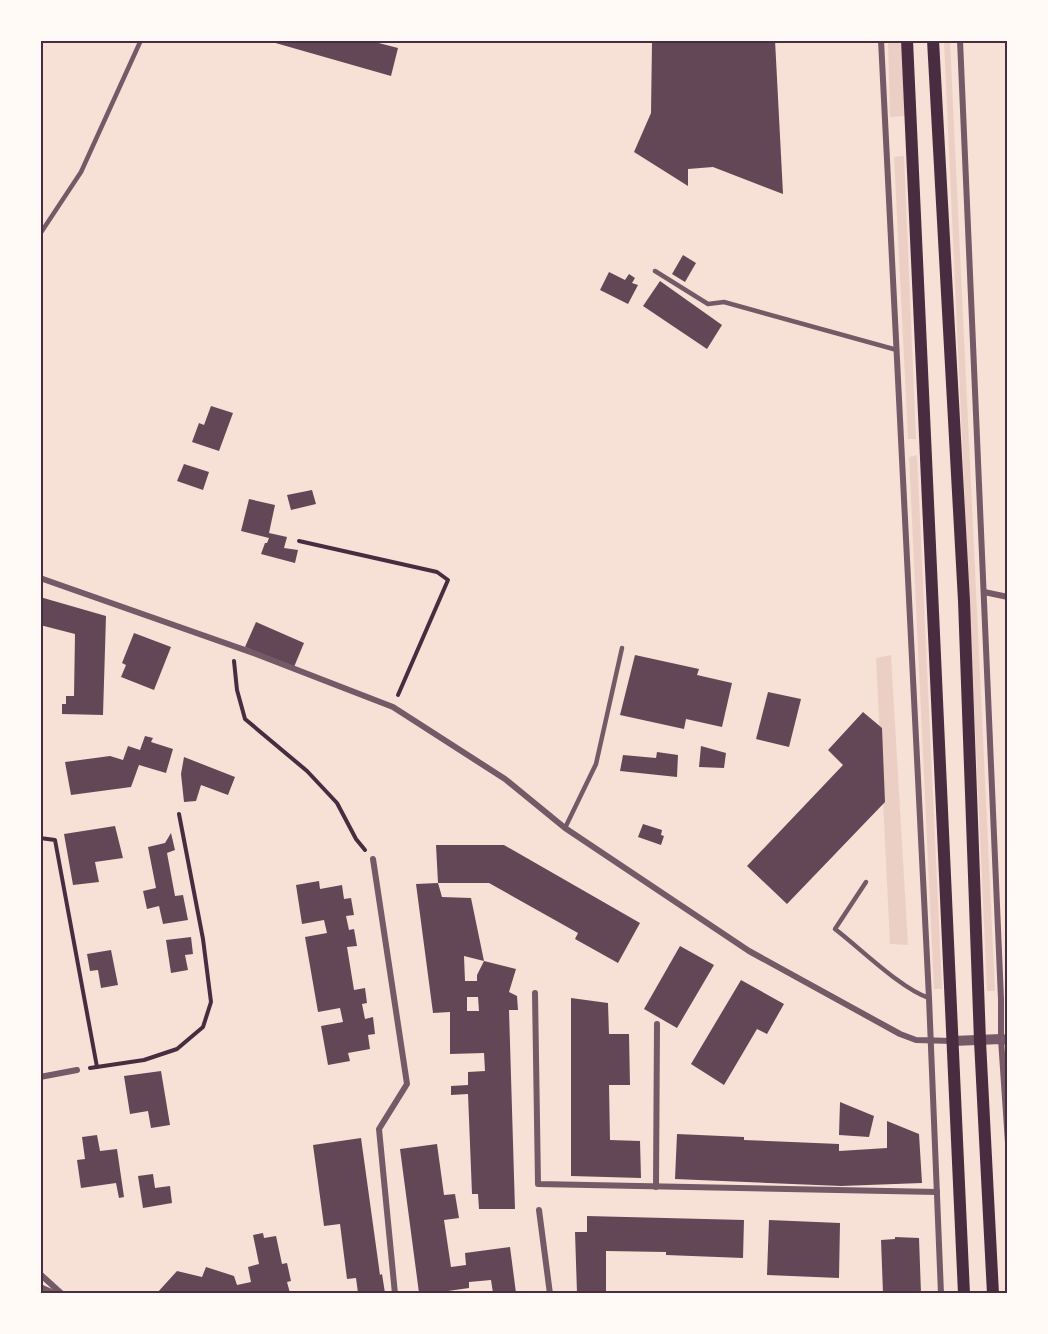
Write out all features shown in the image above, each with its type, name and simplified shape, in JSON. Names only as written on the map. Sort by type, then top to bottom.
[{"type":"main road","points":[[907,40],[964,1293]]},
{"type":"main road","points":[[933,40],[964,601],[980,1041],[993,1293]]},
{"type":"street","points":[[881,40],[929,998],[941,1293]]},
{"type":"street","points":[[960,40],[1008,1143]]},
{"type":"street","points":[[40,578],[232,646],[393,707],[505,779],[565,828],[749,951],[900,1034],[916,1040],[931,1041],[980,1041],[1005,1037]]},
{"type":"street","points":[[984,592],[1008,597]]},
{"type":"street","points":[[373,860],[407,1084],[379,1129],[395,1293]]},
{"type":"street","points":[[535,993],[538,1184],[937,1192]]},
{"type":"street","points":[[656,1187],[657,1024]]},
{"type":"street","points":[[40,1077],[78,1070]]},
{"type":"street","points":[[539,1210],[550,1293]]},
{"type":"street","points":[[40,1274],[62,1293]]},
{"type":"street","points":[[40,1287],[56,1293]]},
{"type":"lane","points":[[40,234],[81,172],[141,40]]},
{"type":"lane","points":[[655,271],[708,304],[724,302],[897,350]]},
{"type":"lane","points":[[565,828],[596,764],[622,648]]},
{"type":"lane","points":[[866,882],[835,929],[892,975],[921,996],[929,998]]},
{"type":"path","points":[[299,541],[437,572],[448,580],[393,707]]},
{"type":"path","points":[[232,646],[237,690],[245,719],[307,771],[337,803],[356,838],[373,860]]},
{"type":"path","points":[[78,1070],[144,1060],[177,1049],[203,1027],[211,1002],[203,939],[179,814]]},
{"type":"path","points":[[40,838],[55,840],[97,1067]]},
{"type":"shaded area","points":[[888,41],[901,41],[905,116],[890,117]]},
{"type":"shaded area","points":[[944,41],[950,41],[995,991],[987,991]]},
{"type":"shaded area","points":[[904,156],[916,439],[908,439],[894,157]]},
{"type":"shaded area","points":[[917,455],[942,989],[934,989],[909,457]]},
{"type":"shaded area","points":[[891,655],[908,945],[890,944],[876,658]]},
{"type":"building","points":[[265,40],[367,40],[398,48],[391,76]]},
{"type":"building","points":[[775,40],[783,194],[713,167],[688,169],[688,186],[634,152],[651,113],[652,42]]},
{"type":"building","points":[[683,255],[696,263],[685,282],[672,274]]},
{"type":"building","points":[[609,272],[625,280],[629,274],[635,278],[632,283],[638,285],[628,304],[600,290]]},
{"type":"building","points":[[660,281],[722,325],[707,349],[643,306]]},
{"type":"building","points":[[211,406],[233,413],[219,451],[192,442],[199,423],[204,425]]},
{"type":"building","points":[[184,464],[209,472],[203,490],[177,481]]},
{"type":"building","points":[[312,490],[316,504],[291,510],[287,495]]},
{"type":"building","points":[[249,499],[275,505],[269,533],[287,537],[284,548],[298,550],[295,563],[261,554],[269,538],[241,531]]},
{"type":"building","points":[[40,597],[106,616],[103,715],[62,714],[62,704],[66,704],[66,696],[74,696],[75,634],[40,625]]},
{"type":"building","points":[[256,622],[304,643],[294,667],[245,647]]},
{"type":"building","points":[[134,633],[171,647],[154,690],[121,677],[126,665],[122,663]]},
{"type":"building","points":[[635,655],[699,669],[697,675],[732,683],[722,727],[686,719],[684,729],[620,715]]},
{"type":"building","points":[[768,692],[801,699],[789,747],[756,739]]},
{"type":"building","points":[[863,712],[882,728],[885,802],[787,904],[747,866],[843,765],[828,750]]},
{"type":"building","points":[[145,736],[153,738],[151,742],[173,749],[166,773],[139,765],[131,787],[71,795],[65,762],[110,756],[123,760],[128,746],[140,750]]},
{"type":"building","points":[[701,746],[726,753],[724,768],[699,767]]},
{"type":"building","points":[[657,752],[678,755],[677,777],[620,771],[623,755],[656,758]]},
{"type":"building","points":[[184,757],[235,777],[228,795],[201,785],[196,801],[184,802],[181,774]]},
{"type":"building","points":[[643,824],[662,830],[661,835],[664,836],[661,845],[638,837]]},
{"type":"building","points":[[115,826],[123,858],[95,862],[99,882],[73,885],[64,834]]},
{"type":"building","points":[[171,833],[175,850],[167,853],[175,896],[183,895],[188,920],[163,924],[159,906],[147,909],[143,891],[156,888],[148,847],[165,843]]},
{"type":"building","points":[[436,845],[504,845],[640,923],[618,963],[575,939],[578,933],[489,883],[438,883]]},
{"type":"building","points":[[319,881],[320,889],[342,885],[344,899],[351,898],[354,915],[346,916],[349,930],[354,929],[357,946],[347,947],[354,990],[365,988],[367,1003],[362,1004],[365,1019],[373,1017],[375,1034],[368,1035],[370,1049],[348,1053],[350,1061],[328,1065],[321,1026],[343,1022],[340,1008],[318,1012],[305,937],[327,933],[324,920],[302,924],[296,885]]},
{"type":"building","points":[[438,883],[442,897],[471,898],[484,961],[516,969],[509,992],[517,996],[518,1010],[509,1010],[515,1209],[479,1209],[478,1194],[472,1194],[468,1094],[451,1095],[451,1086],[468,1085],[468,1072],[485,1071],[484,1053],[450,1054],[450,1012],[433,1013],[416,884]],"holes":[[[464,956],[484,961],[477,975],[477,981],[465,981]],[[467,997],[478,997],[479,1011],[467,1011]]]},
{"type":"building","points":[[191,937],[193,954],[185,955],[188,970],[171,973],[166,940]]},
{"type":"building","points":[[680,946],[714,965],[677,1028],[644,1009]]},
{"type":"building","points":[[111,950],[118,985],[101,988],[98,970],[90,971],[87,954]]},
{"type":"building","points":[[741,980],[784,1004],[767,1034],[757,1029],[724,1085],[691,1064]]},
{"type":"building","points":[[571,998],[608,1003],[609,1034],[629,1034],[630,1085],[609,1085],[610,1140],[640,1141],[641,1178],[571,1176]]},
{"type":"building","points":[[161,1071],[170,1125],[151,1128],[148,1111],[130,1114],[124,1076]]},
{"type":"building","points":[[840,1102],[874,1116],[869,1137],[839,1135]]},
{"type":"building","points":[[887,1121],[919,1134],[922,1183],[841,1186],[675,1179],[677,1134],[744,1137],[744,1140],[839,1144],[839,1151],[887,1148]]},
{"type":"building","points":[[97,1135],[100,1151],[117,1149],[124,1197],[119,1198],[116,1183],[81,1188],[77,1160],[85,1159],[82,1137]]},
{"type":"building","points":[[361,1138],[380,1275],[382,1274],[385,1293],[358,1293],[356,1278],[347,1279],[340,1224],[324,1226],[313,1145]]},
{"type":"building","points":[[437,1144],[444,1195],[455,1194],[459,1218],[444,1220],[451,1267],[466,1265],[465,1253],[510,1247],[516,1293],[493,1293],[491,1280],[469,1282],[469,1288],[448,1291],[448,1293],[419,1293],[400,1149]]},
{"type":"building","points":[[153,1174],[155,1188],[170,1186],[172,1203],[143,1208],[138,1176]]},
{"type":"building","points":[[587,1216],[744,1220],[743,1258],[666,1255],[666,1252],[606,1251],[606,1293],[577,1293],[575,1232],[587,1232]]},
{"type":"building","points":[[769,1220],[840,1223],[839,1278],[767,1275]]},
{"type":"building","points":[[263,1233],[264,1238],[276,1236],[282,1264],[287,1263],[291,1281],[287,1282],[290,1293],[157,1293],[177,1271],[202,1277],[206,1267],[234,1276],[237,1285],[251,1282],[248,1267],[259,1264],[253,1235]]},
{"type":"building","points":[[895,1237],[919,1238],[921,1293],[883,1293],[881,1240],[895,1239]]}]
